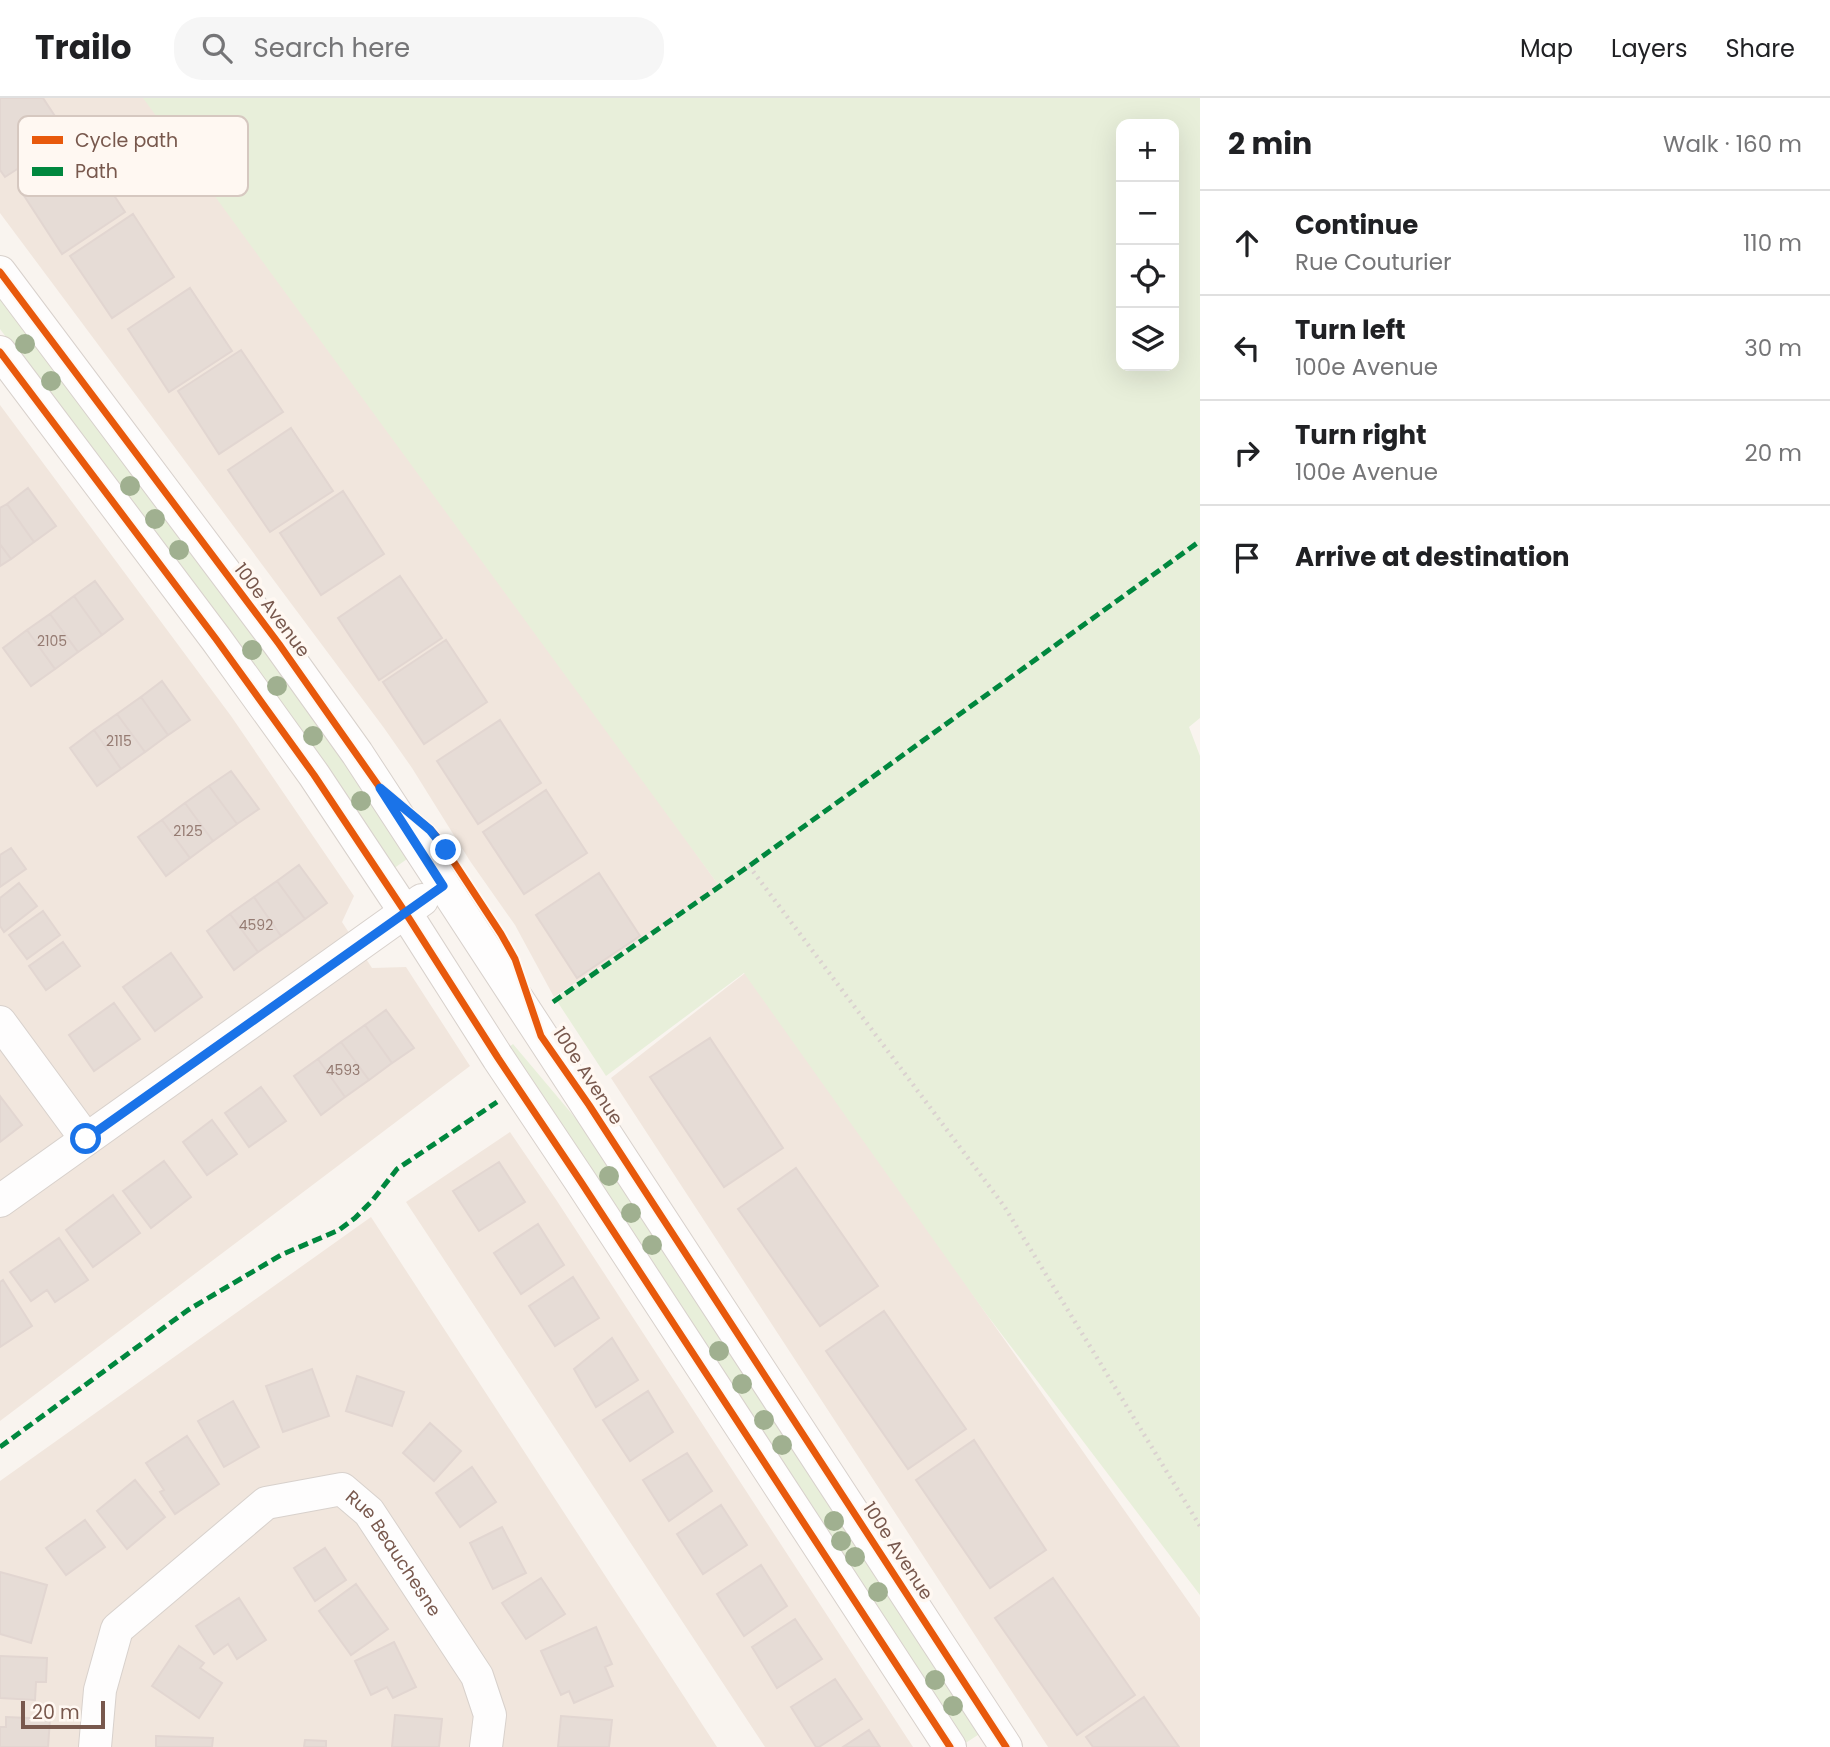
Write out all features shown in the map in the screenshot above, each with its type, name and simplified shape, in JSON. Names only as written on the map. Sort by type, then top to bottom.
[{"type":"street","name":"100e Avenue","points":[[0,272],[332,717],[589,1105],[1006,1747]]},
{"type":"street","points":[[0,352],[314,775],[950,1747]]},
{"type":"street","points":[[0,1201],[443,886]]},
{"type":"street","points":[[0,1022],[86,1139]]},
{"type":"street","name":"Rue Beauchesne","points":[[95,1747],[100,1690],[117,1629],[266,1503],[342,1489],[369,1512],[477,1676],[490,1715],[486,1747]]},
{"type":"path","points":[[749,866],[1004,1206],[1200,1526]]},
{"type":"shaded area","points":[[0,98],[152,98],[165,116],[18,116],[18,196],[223,196],[720,887],[554,997],[515,925],[384,728],[0,213]]},
{"type":"shaded area","points":[[0,405],[231,716],[354,896],[342,922],[372,968],[406,967],[470,1066],[0,1421]]},
{"type":"shaded area","points":[[749,970],[1200,1618],[1200,1747],[1048,1747],[611,1078]]},
{"type":"shaded area","points":[[510,1132],[913,1747],[765,1747],[406,1202]]},
{"type":"shaded area","points":[[371,1217],[717,1747],[0,1747],[0,1481]]},
{"type":"green space","points":[[143,98],[1200,98],[1200,718],[1189,727],[1200,756],[1200,1595],[987,1315],[744,973],[606,1076],[555,998],[720,887],[215,196],[248,196],[248,116],[156,116]]},
{"type":"green space","points":[[0,296],[293,687],[375,806],[407,859],[393,869],[268,688],[0,329]]},
{"type":"green space","points":[[513,1044],[588,1133],[981,1733],[964,1744],[509,1047]]},
{"type":"building","points":[[0,98],[43,98],[55,116],[18,116],[18,169],[5,177],[0,170]]},
{"type":"building","points":[[24,196],[114,196],[125,212],[62,254]]},
{"type":"building","points":[[133,214],[174,277],[112,318],[70,256]]},
{"type":"building","points":[[190,288],[232,351],[169,392],[128,329]]},
{"type":"building","points":[[241,350],[283,412],[219,454],[178,391]]},
{"type":"building","points":[[291,428],[333,491],[270,532],[228,470]]},
{"type":"building","points":[[28,488],[56,526],[34,542],[7,504]]},
{"type":"building","points":[[343,491],[384,554],[321,595],[280,533]]},
{"type":"building","points":[[7,504],[34,542],[11,559],[0,544],[0,508]]},
{"type":"building","points":[[0,544],[11,559],[0,566]]},
{"type":"building","points":[[400,576],[442,638],[379,680],[338,618]]},
{"type":"building","points":[[95,581],[123,619],[102,635],[74,596]]},
{"type":"building","points":[[74,596],[102,635],[78,652],[50,614]]},
{"type":"building","points":[[50,614],[78,652],[55,669],[27,630]]},
{"type":"building","points":[[27,630],[55,669],[31,686],[3,648]]},
{"type":"building","points":[[446,640],[487,702],[424,744],[383,682]]},
{"type":"building","points":[[162,681],[190,720],[168,735],[141,697]]},
{"type":"building","points":[[141,697],[168,735],[145,752],[117,714]]},
{"type":"building","points":[[117,714],[145,752],[121,769],[94,730]]},
{"type":"building","points":[[500,720],[541,783],[478,824],[437,761]]},
{"type":"building","points":[[94,730],[121,769],[97,786],[70,748]]},
{"type":"building","points":[[231,771],[259,809],[237,824],[209,786]]},
{"type":"building","points":[[209,786],[237,824],[213,841],[185,803]]},
{"type":"building","points":[[546,790],[587,853],[524,894],[483,832]]},
{"type":"building","points":[[185,803],[213,841],[190,858],[162,820]]},
{"type":"building","points":[[162,820],[190,858],[166,876],[138,837]]},
{"type":"building","points":[[11,848],[26,869],[0,887],[0,855]]},
{"type":"building","points":[[299,865],[327,903],[305,919],[277,881]]},
{"type":"building","points":[[599,873],[640,936],[577,978],[536,915]]},
{"type":"building","points":[[277,881],[305,919],[281,936],[254,897]]},
{"type":"building","points":[[19,883],[37,906],[4,932],[0,926],[0,898]]},
{"type":"building","points":[[254,897],[281,936],[258,952],[230,914]]},
{"type":"building","points":[[43,911],[60,935],[27,959],[9,935]]},
{"type":"building","points":[[230,914],[258,952],[234,970],[207,931]]},
{"type":"building","points":[[63,942],[80,966],[46,990],[29,966]]},
{"type":"building","points":[[171,953],[202,997],[155,1031],[123,987]]},
{"type":"building","points":[[114,1003],[140,1039],[94,1071],[69,1035]]},
{"type":"building","points":[[386,1010],[414,1048],[392,1063],[365,1025]]},
{"type":"building","points":[[365,1025],[392,1063],[369,1080],[341,1042]]},
{"type":"building","points":[[710,1038],[783,1148],[724,1187],[650,1077]]},
{"type":"building","points":[[341,1042],[369,1080],[345,1097],[318,1059]]},
{"type":"building","points":[[318,1059],[345,1097],[321,1115],[294,1076]]},
{"type":"building","points":[[261,1087],[286,1121],[249,1147],[225,1113]]},
{"type":"building","points":[[0,1096],[22,1125],[0,1142]]},
{"type":"building","points":[[212,1120],[237,1154],[207,1175],[183,1142]]},
{"type":"building","points":[[164,1161],[191,1197],[151,1228],[123,1191]]},
{"type":"building","points":[[499,1162],[525,1202],[479,1231],[453,1191]]},
{"type":"building","points":[[796,1168],[878,1286],[820,1326],[738,1209]]},
{"type":"building","points":[[113,1195],[140,1233],[93,1267],[66,1230]]},
{"type":"building","points":[[538,1224],[564,1265],[521,1294],[494,1253]]},
{"type":"building","points":[[59,1238],[88,1280],[55,1302],[47,1290],[31,1301],[10,1272]]},
{"type":"building","points":[[573,1277],[599,1318],[555,1346],[529,1306]]},
{"type":"building","points":[[3,1280],[32,1326],[0,1347],[0,1282]]},
{"type":"building","points":[[884,1311],[966,1429],[908,1469],[826,1351]]},
{"type":"building","points":[[612,1338],[638,1380],[596,1407],[574,1369]]},
{"type":"building","points":[[312,1369],[329,1416],[283,1432],[266,1386]]},
{"type":"building","points":[[357,1376],[404,1392],[392,1426],[346,1411]]},
{"type":"building","points":[[648,1391],[673,1432],[630,1461],[603,1420]]},
{"type":"building","points":[[233,1401],[259,1447],[224,1467],[198,1421]]},
{"type":"building","points":[[430,1423],[461,1451],[434,1481],[403,1453]]},
{"type":"building","points":[[187,1436],[219,1484],[175,1514],[160,1492],[164,1490],[146,1463]]},
{"type":"building","points":[[974,1440],[1046,1550],[990,1588],[916,1480]]},
{"type":"building","points":[[687,1453],[712,1491],[669,1521],[643,1480]]},
{"type":"building","points":[[472,1467],[496,1502],[460,1527],[436,1493]]},
{"type":"building","points":[[135,1480],[165,1517],[127,1549],[97,1511]]},
{"type":"building","points":[[721,1505],[747,1545],[703,1574],[677,1534]]},
{"type":"building","points":[[85,1520],[105,1547],[66,1575],[46,1548]]},
{"type":"building","points":[[502,1527],[526,1573],[493,1589],[470,1543]]},
{"type":"building","points":[[325,1548],[346,1580],[315,1601],[294,1568]]},
{"type":"building","points":[[761,1565],[787,1606],[744,1636],[717,1594]]},
{"type":"building","points":[[0,1572],[47,1585],[31,1643],[0,1634]]},
{"type":"building","points":[[541,1578],[565,1614],[526,1639],[502,1603]]},
{"type":"building","points":[[1053,1578],[1135,1695],[1077,1735],[995,1618]]},
{"type":"building","points":[[356,1584],[388,1629],[351,1655],[319,1611]]},
{"type":"building","points":[[239,1598],[266,1640],[237,1659],[228,1644],[214,1654],[196,1626]]},
{"type":"building","points":[[795,1619],[822,1659],[777,1688],[752,1647]]},
{"type":"building","points":[[596,1627],[612,1664],[605,1667],[613,1686],[574,1703],[569,1691],[561,1695],[541,1651]]},
{"type":"building","points":[[394,1642],[416,1687],[393,1698],[387,1687],[371,1695],[355,1661]]},
{"type":"building","points":[[179,1646],[204,1663],[200,1668],[222,1683],[199,1718],[152,1686]]},
{"type":"building","points":[[0,1656],[47,1658],[46,1682],[36,1682],[35,1700],[0,1698]]},
{"type":"building","points":[[835,1679],[862,1719],[816,1747],[791,1707]]},
{"type":"building","points":[[1144,1697],[1179,1747],[1093,1747],[1086,1737]]},
{"type":"building","points":[[395,1715],[442,1719],[439,1747],[392,1747]]},
{"type":"building","points":[[561,1716],[612,1720],[609,1747],[558,1747]]},
{"type":"building","points":[[6,1717],[50,1719],[48,1747],[0,1747],[0,1727],[6,1727]]},
{"type":"building","points":[[869,1730],[880,1747],[843,1747]]},
{"type":"building","points":[[156,1736],[213,1738],[212,1747],[156,1747]]},
{"type":"building","points":[[305,1740],[326,1741],[326,1747],[304,1747]]},
{"type":"marked path","points":[[553,1002],[749,866],[1200,541]]},
{"type":"marked path","points":[[0,1447],[188,1310],[281,1255],[339,1230],[372,1201],[397,1169],[497,1102]]},
{"type":"cycle path","points":[[0,272],[279,644],[380,788],[438,838],[515,959],[541,1036],[589,1105],[1006,1747]]},
{"type":"cycle path","points":[[0,352],[216,639],[314,775],[950,1747]]},
{"type":"route","points":[[86,1139],[443,886],[380,788],[430,830],[446,850]]}]
